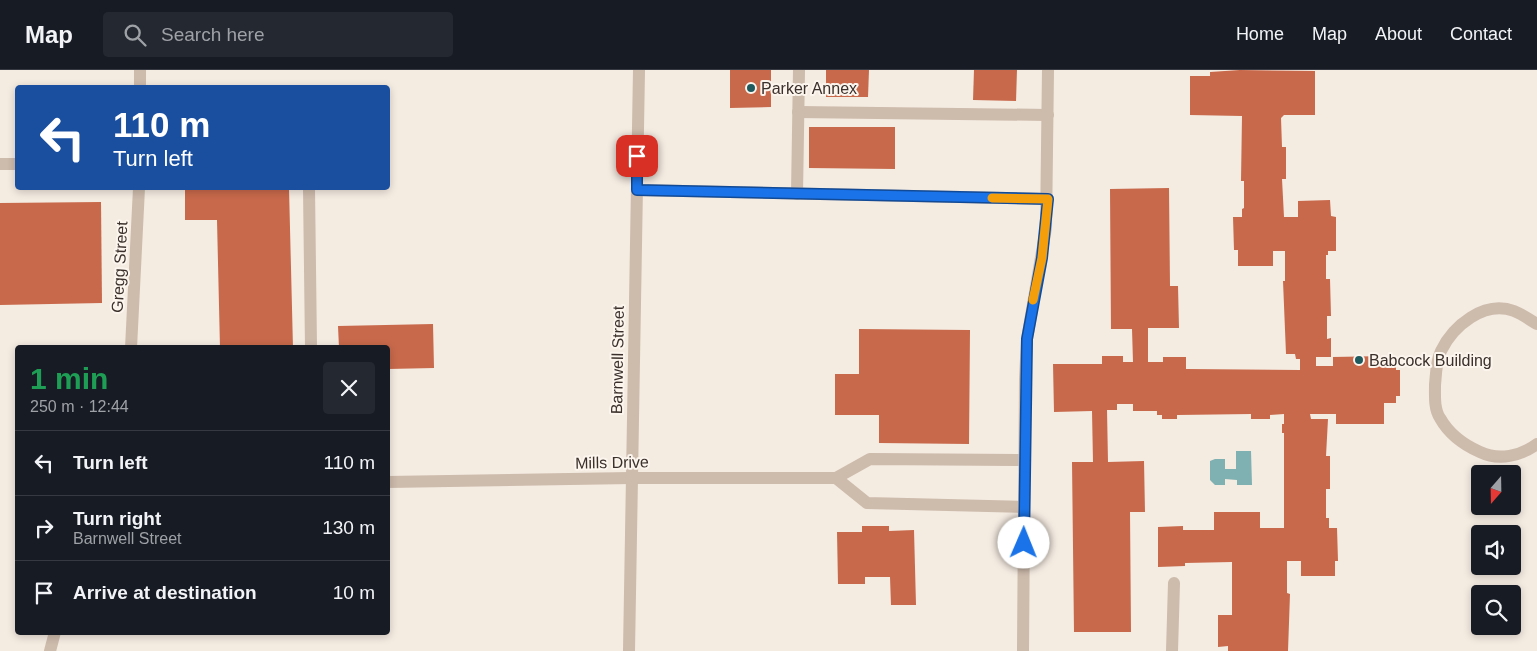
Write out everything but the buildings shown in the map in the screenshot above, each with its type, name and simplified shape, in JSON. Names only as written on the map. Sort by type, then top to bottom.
[{"type":"street","points":[[140,70],[140,85]]},
{"type":"street","name":"Barnwell Street","points":[[629,651],[639,70]]},
{"type":"street","points":[[797,194],[799,70]]},
{"type":"street","points":[[1023,651],[1027,339],[1042,258],[1048,199],[1048,70]]},
{"type":"street","points":[[798,112],[1048,115]]},
{"type":"street","points":[[0,164],[15,164]]},
{"type":"street","name":"Gregg Street","points":[[131,345],[139,190]]},
{"type":"street","points":[[309,190],[311,345]]},
{"type":"street","points":[[637,190],[1048,199]]},
{"type":"street","points":[[1537,324],[1513,310],[1493,309],[1478,313],[1459,326],[1439,353],[1435,390],[1436,410],[1439,418],[1462,442],[1475,450],[1487,455],[1505,457],[1526,452],[1537,444]]},
{"type":"street","name":"Mills Drive","points":[[390,482],[631,478],[836,478],[870,459],[1025,460]]},
{"type":"street","points":[[836,478],[867,503],[1024,507]]},
{"type":"street","points":[[1172,651],[1174,583]]},
{"type":"street","points":[[50,651],[53,635]]},
{"type":"water","points":[[1236,451],[1251,451],[1252,485],[1237,485],[1237,480],[1225,479],[1225,485],[1215,485],[1210,480],[1210,461],[1225,459],[1225,469],[1236,469]]},
{"type":"slow traffic","points":[[992,198],[1048,199],[1042,258],[1033,300]]},
{"type":"place","name":"Parker Annex","points":[[751,88]]},
{"type":"place","name":"Babcock Building","points":[[1359,360]]},
{"type":"route","points":[[637,156],[637,190],[1048,199],[1042,258],[1027,339],[1024,543]]}]
